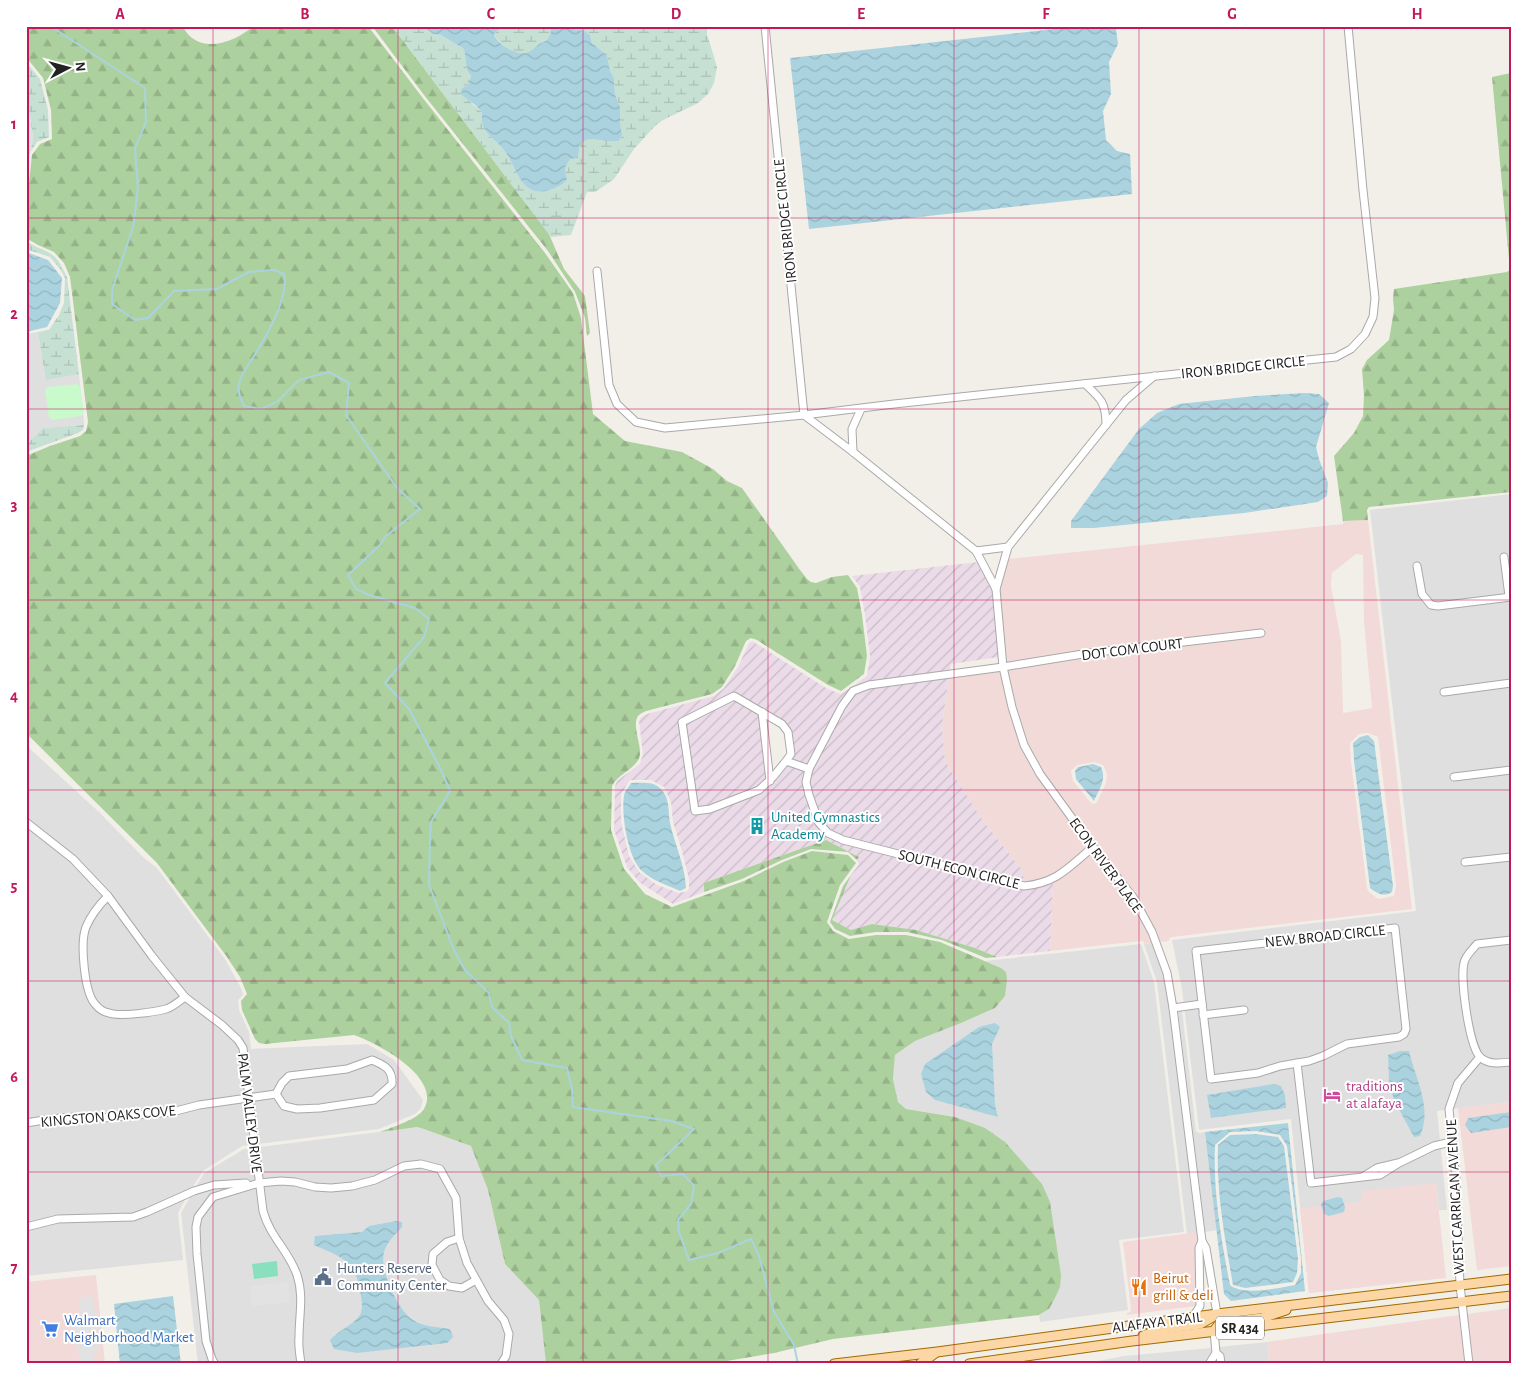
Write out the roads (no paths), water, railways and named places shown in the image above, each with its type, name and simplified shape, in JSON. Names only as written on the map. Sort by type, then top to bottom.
[{"type":"main road","name":"ALAFAYA TRAIL","points":[[834,1364],[1217,1314],[1511,1280]]},
{"type":"main road","name":"ALAFAYA TRAIL","points":[[969,1364],[1132,1341],[1511,1296]]},
{"type":"main road","points":[[1214,1331],[1220,1323],[1262,1318],[1303,1304]]},
{"type":"main road","points":[[1132,1341],[1161,1329],[1200,1324],[1217,1314]]},
{"type":"main road","points":[[920,1364],[937,1352]]},
{"type":"street","name":"IRON BRIDGE CIRCLE","points":[[765,26],[804,415]]},
{"type":"street","name":"IRON BRIDGE CIRCLE","points":[[597,271],[609,385],[617,404],[636,422],[665,428],[804,415],[1336,357],[1351,349],[1366,334],[1373,317],[1375,298],[1362,190],[1348,26]]},
{"type":"street","points":[[996,589],[1008,547],[1126,400],[1155,376]]},
{"type":"street","points":[[1084,384],[1100,397],[1106,412],[1106,425]]},
{"type":"street","points":[[854,452],[852,429],[861,408]]},
{"type":"street","points":[[804,415],[854,452],[976,551],[996,589]]},
{"type":"street","points":[[976,551],[1008,547]]},
{"type":"street","points":[[1418,566],[1422,594],[1425,600],[1438,606],[1510,596],[1504,557]]},
{"type":"street","name":"ECON RIVER PLACE","points":[[996,589],[1004,667],[1012,707],[1024,745],[1040,774],[1093,847],[1133,897],[1152,932],[1167,974],[1173,1008],[1202,1241],[1206,1248],[1217,1314]]},
{"type":"street","name":"DOT COM COURT","points":[[1004,667],[1089,653],[1261,633]]},
{"type":"street","name":"SOUTH ECON CIRCLE","points":[[1004,667],[868,685],[853,691],[842,706],[809,769],[806,782],[820,824],[828,833],[843,840],[1024,886],[1038,885],[1049,881],[1065,871],[1093,847]]},
{"type":"street","points":[[1444,692],[1511,683]]},
{"type":"street","points":[[734,696],[762,712],[782,724],[788,732],[791,754],[770,780],[759,790],[710,809],[695,811],[682,722],[734,696]]},
{"type":"street","points":[[762,712],[770,780]]},
{"type":"street","points":[[786,761],[809,769]]},
{"type":"street","points":[[1454,777],[1511,770]]},
{"type":"street","name":"PALM VALLEY DRIVE","points":[[26,822],[73,859],[108,896],[152,956],[186,997],[222,1024],[238,1040],[243,1048],[259,1183],[266,1221],[276,1241],[289,1259],[299,1281],[301,1305],[298,1337],[301,1364]]},
{"type":"street","points":[[1465,862],[1511,856]]},
{"type":"street","points":[[108,896],[96,910],[86,928],[83,940],[86,976],[94,1004],[108,1013],[117,1015],[152,1012],[168,1008],[186,997]]},
{"type":"street","name":"NEW BROAD CIRCLE","points":[[1395,928],[1406,1029],[1399,1038],[1347,1044],[1323,1056],[1297,1063],[1258,1073],[1211,1079],[1203,1015],[1196,950],[1395,928]]},
{"type":"street","points":[[1511,940],[1477,944],[1468,954],[1464,963],[1463,974],[1471,1040],[1480,1057],[1495,1064],[1511,1062]]},
{"type":"street","points":[[1173,1008],[1202,1004]]},
{"type":"street","points":[[1203,1015],[1244,1010]]},
{"type":"street","name":"WEST CARRIGAN AVENUE","points":[[1468,1364],[1460,1286],[1456,1179],[1449,1110],[1458,1083],[1480,1057]]},
{"type":"street","points":[[372,1060],[390,1070],[392,1077],[392,1084],[374,1100],[356,1103],[296,1109],[284,1106],[276,1094],[282,1083],[289,1076],[347,1069],[372,1060]]},
{"type":"street","points":[[1297,1063],[1311,1184],[1380,1175],[1399,1163],[1434,1146],[1452,1142]]},
{"type":"street","name":"KINGSTON OAKS COVE","points":[[26,1123],[59,1118],[103,1118],[172,1112],[200,1105],[276,1094]]},
{"type":"street","points":[[26,1227],[58,1219],[133,1217],[194,1191],[214,1185],[281,1181],[330,1188],[352,1186],[375,1180],[404,1166],[421,1164],[440,1169],[456,1198],[460,1238],[467,1263],[488,1302],[504,1320],[509,1334],[506,1356],[501,1364]]},
{"type":"street","points":[[216,1364],[212,1359],[206,1341],[197,1254],[196,1227],[198,1217],[213,1197],[259,1183]]},
{"type":"street","points":[[460,1238],[447,1242],[433,1254],[432,1265],[440,1280],[449,1286],[462,1288],[476,1280]]},
{"type":"street","name":"ECON RIVER PLACE","points":[[1193,1317],[1200,1306],[1199,1248],[1202,1241]]},
{"type":"street","points":[[1212,1360],[1214,1331]]},
{"type":"street","points":[[1212,1360],[1220,1356],[1221,1364]]},
{"type":"water","points":[[423,26],[503,26],[494,34],[496,38],[507,48],[521,53],[528,52],[546,40],[550,35],[552,26],[568,26],[585,31],[590,35],[592,43],[607,55],[610,71],[614,78],[615,94],[620,107],[622,135],[619,141],[585,140],[580,143],[578,158],[570,159],[565,168],[567,180],[565,182],[547,191],[538,192],[530,189],[524,185],[503,149],[485,130],[481,111],[461,94],[462,88],[468,85],[471,76],[467,70],[464,49],[441,35],[433,34]]},
{"type":"water","points":[[1081,26],[1105,26],[1116,29],[1118,44],[1109,62],[1111,94],[1103,111],[1106,140],[1117,151],[1130,154],[1132,194],[809,229],[790,58]]},
{"type":"water","points":[[26,252],[48,260],[62,278],[60,303],[47,327],[26,332]]},
{"type":"water","points":[[1305,393],[1319,394],[1329,403],[1316,447],[1328,483],[1327,496],[1318,502],[1244,513],[1094,528],[1071,528],[1071,521],[1139,429],[1157,413],[1179,404]]},
{"type":"water","points":[[1368,735],[1374,741],[1393,886],[1392,892],[1383,895],[1370,888],[1354,761],[1353,743],[1360,737]]},
{"type":"water","points":[[1093,764],[1101,767],[1103,772],[1102,784],[1094,801],[1076,779],[1075,771],[1078,767]]},
{"type":"water","points":[[631,783],[647,783],[658,786],[666,797],[670,823],[685,880],[686,888],[680,891],[651,878],[637,865],[629,847],[623,804],[624,794]]},
{"type":"water","points":[[995,1023],[1000,1027],[992,1044],[995,1105],[998,1117],[935,1100],[926,1092],[921,1074],[925,1064],[979,1027]]},
{"type":"water","points":[[1400,1051],[1409,1051],[1422,1093],[1425,1115],[1420,1136],[1414,1137],[1394,1100],[1389,1080],[1388,1055]]},
{"type":"water","points":[[1274,1084],[1281,1086],[1285,1095],[1286,1108],[1211,1118],[1207,1095]]},
{"type":"water","points":[[1511,1112],[1511,1127],[1471,1133],[1465,1125],[1468,1118]]},
{"type":"water","points":[[1288,1123],[1305,1291],[1231,1301],[1224,1294],[1205,1132]],"holes":[[[1256,1131],[1280,1135],[1287,1146],[1301,1258],[1301,1273],[1295,1285],[1252,1291],[1243,1290],[1230,1285],[1216,1198],[1215,1145],[1230,1132]]]},
{"type":"water","points":[[1256,1134],[1278,1137],[1284,1146],[1298,1259],[1297,1273],[1293,1282],[1245,1288],[1233,1285],[1224,1233],[1218,1180],[1218,1145],[1230,1135]]},
{"type":"water","points":[[1338,1197],[1342,1198],[1345,1207],[1344,1212],[1329,1216],[1324,1214],[1321,1205],[1323,1201]]},
{"type":"water","points":[[396,1221],[402,1222],[402,1227],[387,1245],[383,1259],[384,1269],[391,1289],[401,1308],[413,1320],[426,1325],[450,1329],[453,1337],[447,1343],[357,1353],[334,1349],[330,1340],[360,1315],[362,1303],[359,1284],[356,1275],[347,1262],[314,1245],[315,1236],[362,1232],[369,1226]]},
{"type":"water","points":[[173,1296],[181,1364],[120,1364],[114,1304]]},
{"type":"waterway","points":[[50,26],[145,88],[146,122],[135,148],[138,188],[133,227],[112,290],[112,304],[135,320],[148,318],[174,291],[217,289],[249,272],[274,270],[284,274],[285,283],[276,315],[240,380],[239,393],[244,406],[261,409],[277,402],[299,380],[329,372],[349,383],[346,415],[397,488],[420,509],[386,536],[380,545],[348,575],[356,589],[369,595],[415,608],[429,619],[424,637],[385,683],[409,709],[450,791],[431,822],[429,885],[454,950],[465,970],[489,993],[492,1007],[509,1023],[511,1036],[522,1060],[567,1068],[572,1089],[573,1107],[671,1121],[694,1129],[656,1165],[661,1176],[683,1174],[694,1186],[691,1204],[678,1220],[679,1232],[689,1260],[718,1253],[751,1239],[759,1256],[774,1312],[794,1345],[798,1364]]},
{"type":"place","name":"United Gymnastics Academy","points":[[757,826]]},
{"type":"place","name":"traditions at alafaya","points":[[1332,1095]]},
{"type":"place","name":"Hunters Reserve Community Center","points":[[323,1277]]},
{"type":"place","name":"Beirut grill & deli","points":[[1139,1287]]},
{"type":"place","name":"Walmart Neighborhood Market","points":[[50,1329]]}]
